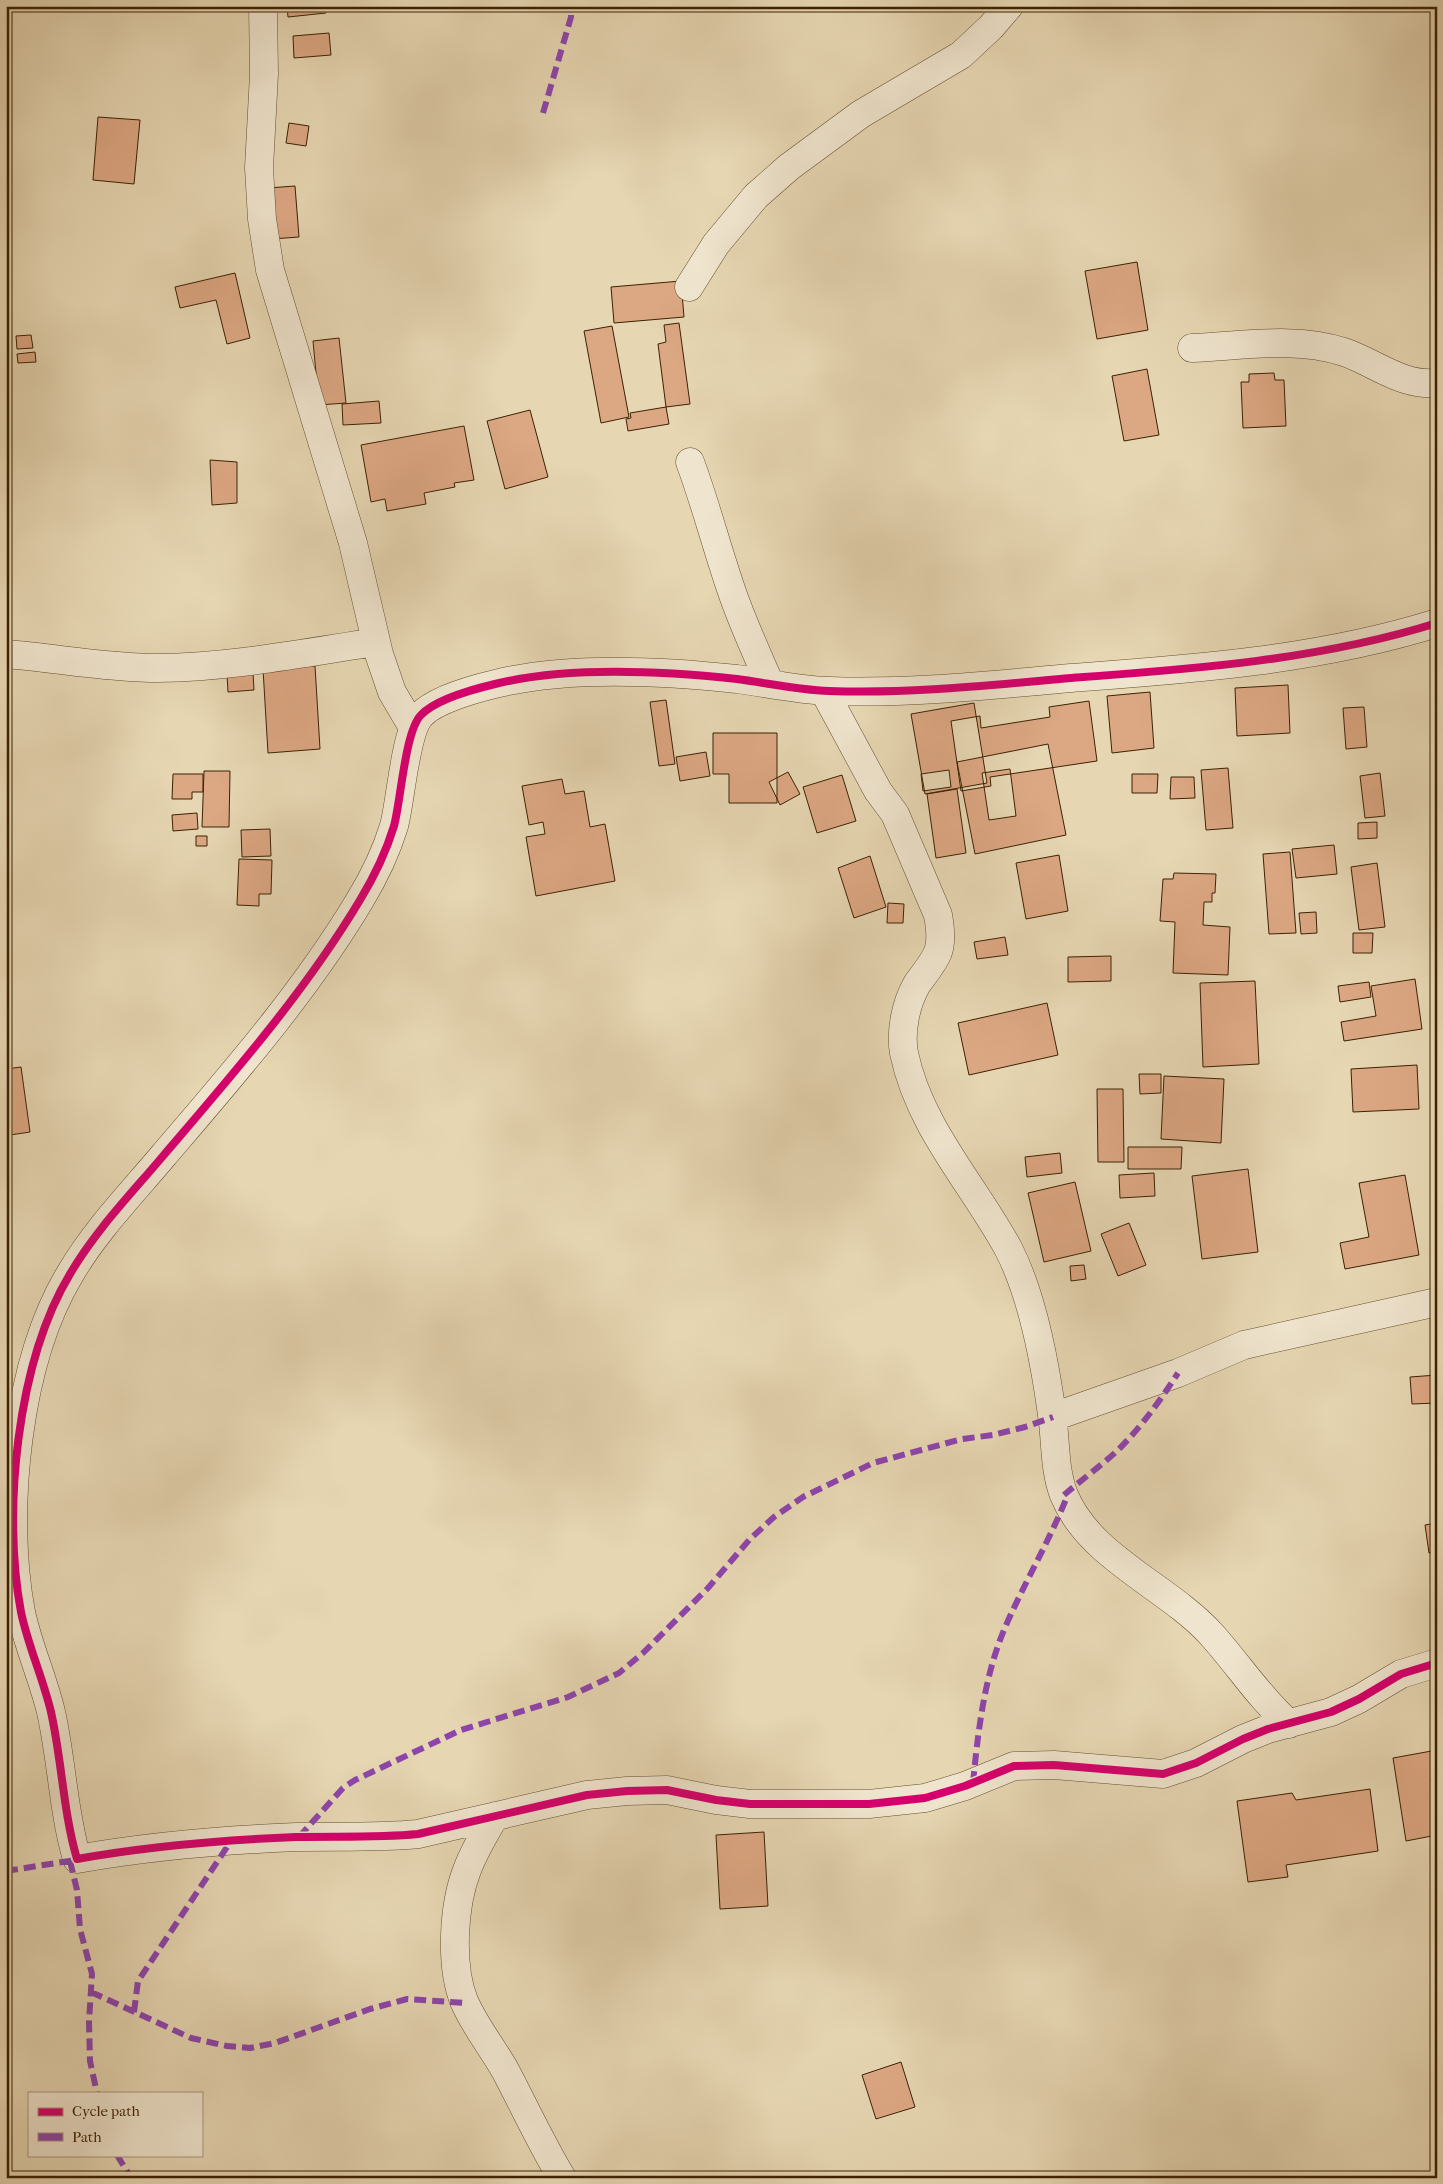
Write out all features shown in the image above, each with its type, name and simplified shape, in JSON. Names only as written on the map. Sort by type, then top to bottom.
[{"type":"street","points":[[263,6],[264,74],[259,168],[266,248],[270,270],[353,543],[376,642],[392,692],[412,726]]},
{"type":"street","points":[[689,287],[716,244],[756,196],[790,167],[861,114],[961,55],[991,27],[1008,6]]},
{"type":"street","points":[[1192,348],[1298,343],[1344,352],[1402,380],[1425,384],[1437,383]]},
{"type":"street","points":[[690,462],[708,510],[718,550],[733,595],[770,684]]},
{"type":"street","points":[[1437,623],[1340,646],[1227,666],[899,691],[824,691],[672,674],[599,673],[531,677],[493,684],[428,708],[412,726],[393,827],[379,866],[362,897],[296,996],[116,1212],[82,1255],[60,1292],[40,1341],[19,1440],[13,1523],[16,1571],[28,1643],[44,1686],[52,1716],[68,1830],[77,1860],[122,1851],[211,1841],[299,1837],[390,1837],[418,1834],[587,1795],[667,1790],[716,1800],[750,1804],[869,1804],[925,1798],[965,1786],[1014,1766],[1033,1764],[1163,1774],[1196,1763],[1243,1739],[1331,1712],[1359,1699],[1401,1674],[1437,1663]]},
{"type":"street","points":[[6,654],[155,668],[194,667],[243,664],[376,642]]},
{"type":"street","points":[[824,691],[878,791],[895,814],[938,914],[940,928],[938,951],[916,987],[910,1001],[903,1032],[904,1053],[916,1092],[940,1138],[1009,1251],[1026,1294],[1044,1356],[1053,1417],[1057,1471],[1064,1495],[1079,1522],[1116,1559],[1179,1604],[1210,1634],[1253,1688],[1289,1724]]},
{"type":"street","points":[[1053,1417],[1178,1373],[1244,1345],[1437,1302]]},
{"type":"street","points":[[494,1816],[473,1856],[461,1893],[456,1947],[458,1982],[465,2003],[502,2065],[562,2178]]},
{"type":"building","points":[[287,6],[326,6],[326,13],[288,17]]},
{"type":"building","points":[[329,33],[331,55],[294,58],[293,36]]},
{"type":"building","points":[[98,117],[140,120],[134,184],[93,180]]},
{"type":"building","points":[[289,123],[309,126],[306,146],[286,143]]},
{"type":"building","points":[[295,186],[299,237],[272,239],[268,188]]},
{"type":"building","points":[[1137,262],[1148,330],[1097,339],[1085,271]]},
{"type":"building","points":[[235,273],[250,338],[227,344],[216,300],[180,308],[175,287]]},
{"type":"building","points":[[681,281],[684,317],[614,323],[611,287]]},
{"type":"building","points":[[679,323],[690,404],[666,407],[658,344],[666,342],[664,325]]},
{"type":"building","points":[[612,326],[629,417],[601,423],[584,331]]},
{"type":"building","points":[[31,335],[33,348],[17,349],[16,336]]},
{"type":"building","points":[[339,338],[346,403],[319,405],[313,341]]},
{"type":"building","points":[[35,352],[36,362],[18,363],[17,354]]},
{"type":"building","points":[[1147,369],[1159,435],[1124,441],[1112,376]]},
{"type":"building","points":[[1274,373],[1275,380],[1284,380],[1286,426],[1243,428],[1241,382],[1249,382],[1249,374]]},
{"type":"building","points":[[379,401],[381,423],[343,425],[342,404]]},
{"type":"building","points":[[666,407],[669,424],[628,431],[626,419],[631,418],[630,413]]},
{"type":"building","points":[[530,410],[548,477],[505,489],[487,421]]},
{"type":"building","points":[[464,426],[474,480],[454,483],[455,487],[424,493],[426,504],[387,511],[385,499],[371,502],[361,445]]},
{"type":"building","points":[[210,460],[237,462],[237,503],[212,505]]},
{"type":"building","points":[[315,666],[320,749],[268,753],[263,669]]},
{"type":"building","points":[[253,673],[254,690],[228,692],[227,675]]},
{"type":"building","points":[[1288,685],[1290,733],[1237,736],[1235,688]]},
{"type":"building","points":[[1150,692],[1154,748],[1112,753],[1107,696]]},
{"type":"building","points":[[666,700],[675,764],[659,766],[650,702]]},
{"type":"building","points":[[1089,701],[1097,761],[990,777],[991,786],[961,791],[951,721],[980,716],[981,728],[1050,717],[1049,707]]},
{"type":"building","points":[[974,703],[987,783],[925,794],[911,714]]},
{"type":"building","points":[[1364,707],[1367,747],[1346,749],[1343,708]]},
{"type":"building","points":[[713,733],[777,733],[777,803],[729,803],[729,774],[713,774]]},
{"type":"building","points":[[1048,744],[1066,835],[975,854],[957,762]],"holes":[[[1010,769],[1016,816],[989,820],[982,773]]]},
{"type":"building","points":[[706,752],[710,776],[680,781],[676,757]]},
{"type":"building","points":[[1228,768],[1233,828],[1206,830],[1201,770]]},
{"type":"building","points":[[949,770],[951,787],[923,791],[921,774]]},
{"type":"building","points":[[204,771],[230,771],[229,827],[202,827]]},
{"type":"building","points":[[788,772],[800,794],[780,805],[769,782]]},
{"type":"building","points":[[1380,773],[1385,816],[1365,818],[1360,776]]},
{"type":"building","points":[[173,774],[203,774],[203,792],[192,792],[192,799],[172,799]]},
{"type":"building","points":[[1132,774],[1158,774],[1157,793],[1132,793]]},
{"type":"building","points":[[842,775],[856,821],[817,833],[803,787]]},
{"type":"building","points":[[1171,777],[1194,777],[1195,798],[1170,799]]},
{"type":"building","points":[[562,779],[565,794],[584,791],[590,827],[605,824],[615,881],[536,896],[526,837],[545,834],[543,822],[529,825],[522,786]]},
{"type":"building","points":[[957,789],[966,853],[936,858],[927,794]]},
{"type":"building","points":[[197,813],[198,829],[173,831],[172,815]]},
{"type":"building","points":[[1377,822],[1377,838],[1358,839],[1358,823]]},
{"type":"building","points":[[270,829],[271,856],[242,857],[241,830]]},
{"type":"building","points":[[196,836],[207,836],[207,846],[196,846]]},
{"type":"building","points":[[1334,845],[1337,874],[1296,878],[1292,849]]},
{"type":"building","points":[[1290,852],[1296,933],[1269,934],[1263,854]]},
{"type":"building","points":[[1059,855],[1068,911],[1026,919],[1016,863]]},
{"type":"building","points":[[870,856],[886,907],[854,918],[838,868]]},
{"type":"building","points":[[239,859],[272,860],[271,894],[259,894],[259,906],[237,905]]},
{"type":"building","points":[[1377,863],[1385,927],[1359,930],[1351,867]]},
{"type":"building","points":[[1174,873],[1216,874],[1215,893],[1212,893],[1212,902],[1204,902],[1203,925],[1230,927],[1228,975],[1173,973],[1175,922],[1160,921],[1163,879],[1173,879]]},
{"type":"building","points":[[888,903],[904,904],[903,923],[887,923]]},
{"type":"building","points":[[1316,912],[1317,933],[1301,934],[1299,913]]},
{"type":"building","points":[[1353,933],[1373,933],[1372,953],[1353,953]]},
{"type":"building","points":[[1005,937],[1008,955],[977,959],[974,942]]},
{"type":"building","points":[[1111,956],[1111,981],[1068,982],[1068,957]]},
{"type":"building","points":[[1415,979],[1422,1029],[1344,1041],[1341,1022],[1376,1016],[1371,986]]},
{"type":"building","points":[[1255,981],[1259,1064],[1203,1067],[1200,983]]},
{"type":"building","points":[[1369,982],[1371,997],[1340,1002],[1338,986]]},
{"type":"building","points":[[1047,1003],[1058,1055],[969,1075],[958,1023]]},
{"type":"building","points":[[1417,1065],[1419,1109],[1353,1112],[1351,1069]]},
{"type":"building","points":[[21,1067],[30,1132],[10,1135],[6,1106],[6,1069]]},
{"type":"building","points":[[1139,1074],[1161,1074],[1161,1093],[1140,1094]]},
{"type":"building","points":[[1164,1076],[1224,1079],[1221,1143],[1161,1139]]},
{"type":"building","points":[[1097,1089],[1123,1089],[1124,1162],[1098,1162]]},
{"type":"building","points":[[1128,1147],[1182,1147],[1181,1169],[1128,1169]]},
{"type":"building","points":[[1060,1153],[1062,1173],[1027,1177],[1025,1157]]},
{"type":"building","points":[[1248,1169],[1258,1252],[1202,1259],[1192,1176]]},
{"type":"building","points":[[1154,1173],[1155,1196],[1120,1198],[1119,1175]]},
{"type":"building","points":[[1405,1175],[1419,1255],[1345,1269],[1340,1243],[1369,1237],[1359,1183]]},
{"type":"building","points":[[1075,1182],[1091,1251],[1044,1262],[1028,1193]]},
{"type":"building","points":[[1129,1223],[1146,1265],[1118,1276],[1101,1234]]},
{"type":"building","points":[[1084,1265],[1086,1279],[1071,1281],[1070,1266]]},
{"type":"building","points":[[1437,1375],[1437,1403],[1412,1404],[1410,1377]]},
{"type":"building","points":[[1437,1523],[1437,1552],[1429,1553],[1425,1525]]},
{"type":"building","points":[[1437,1750],[1437,1778],[1431,1779],[1437,1813],[1437,1835],[1406,1841],[1393,1758]]},
{"type":"building","points":[[1370,1789],[1378,1851],[1286,1865],[1288,1877],[1248,1882],[1237,1801],[1292,1793],[1296,1800]]},
{"type":"building","points":[[764,1832],[768,1906],[720,1909],[716,1835]]},
{"type":"building","points":[[901,2062],[915,2107],[876,2119],[862,2075]]},
{"type":"marked path","points":[[543,113],[571,17],[571,6]]},
{"type":"marked path","points":[[1064,1495],[1111,1456],[1135,1432],[1178,1373]]},
{"type":"marked path","points":[[299,1837],[343,1788],[355,1780],[461,1730],[568,1697],[619,1673],[643,1653],[708,1588],[750,1539],[774,1517],[803,1497],[873,1463],[962,1439],[993,1435],[1025,1427],[1053,1417]]},
{"type":"marked path","points":[[973,1783],[983,1705],[997,1648],[1011,1613],[1066,1499]]},
{"type":"marked path","points":[[134,2012],[138,1981],[231,1841]]},
{"type":"marked path","points":[[6,1871],[75,1860]]},
{"type":"marked path","points":[[70,1861],[77,1890],[80,1929],[92,1974],[89,2022],[90,2061],[97,2092]]},
{"type":"marked path","points":[[91,1992],[191,2038],[227,2046],[250,2048],[275,2043],[370,2009],[407,1999],[465,2003]]},
{"type":"marked path","points":[[118,2156],[131,2178]]},
{"type":"cycle path","points":[[1437,623],[1347,646],[1256,661],[1163,671],[950,688],[859,692],[829,691],[737,679],[647,672],[553,674],[523,678],[477,689],[455,696],[427,710],[421,715],[411,735],[397,814],[391,836],[370,882],[339,934],[267,1032],[114,1213],[70,1274],[52,1310],[37,1350],[26,1393],[18,1438],[13,1529],[15,1572],[21,1612],[51,1712],[72,1841],[77,1859],[132,1850],[214,1842],[296,1837],[418,1834],[587,1795],[627,1791],[667,1790],[716,1800],[750,1804],[869,1804],[925,1798],[965,1786],[1014,1766],[1054,1765],[1163,1774],[1196,1763],[1243,1739],[1268,1729],[1331,1712],[1359,1699],[1401,1674],[1437,1663]]}]
